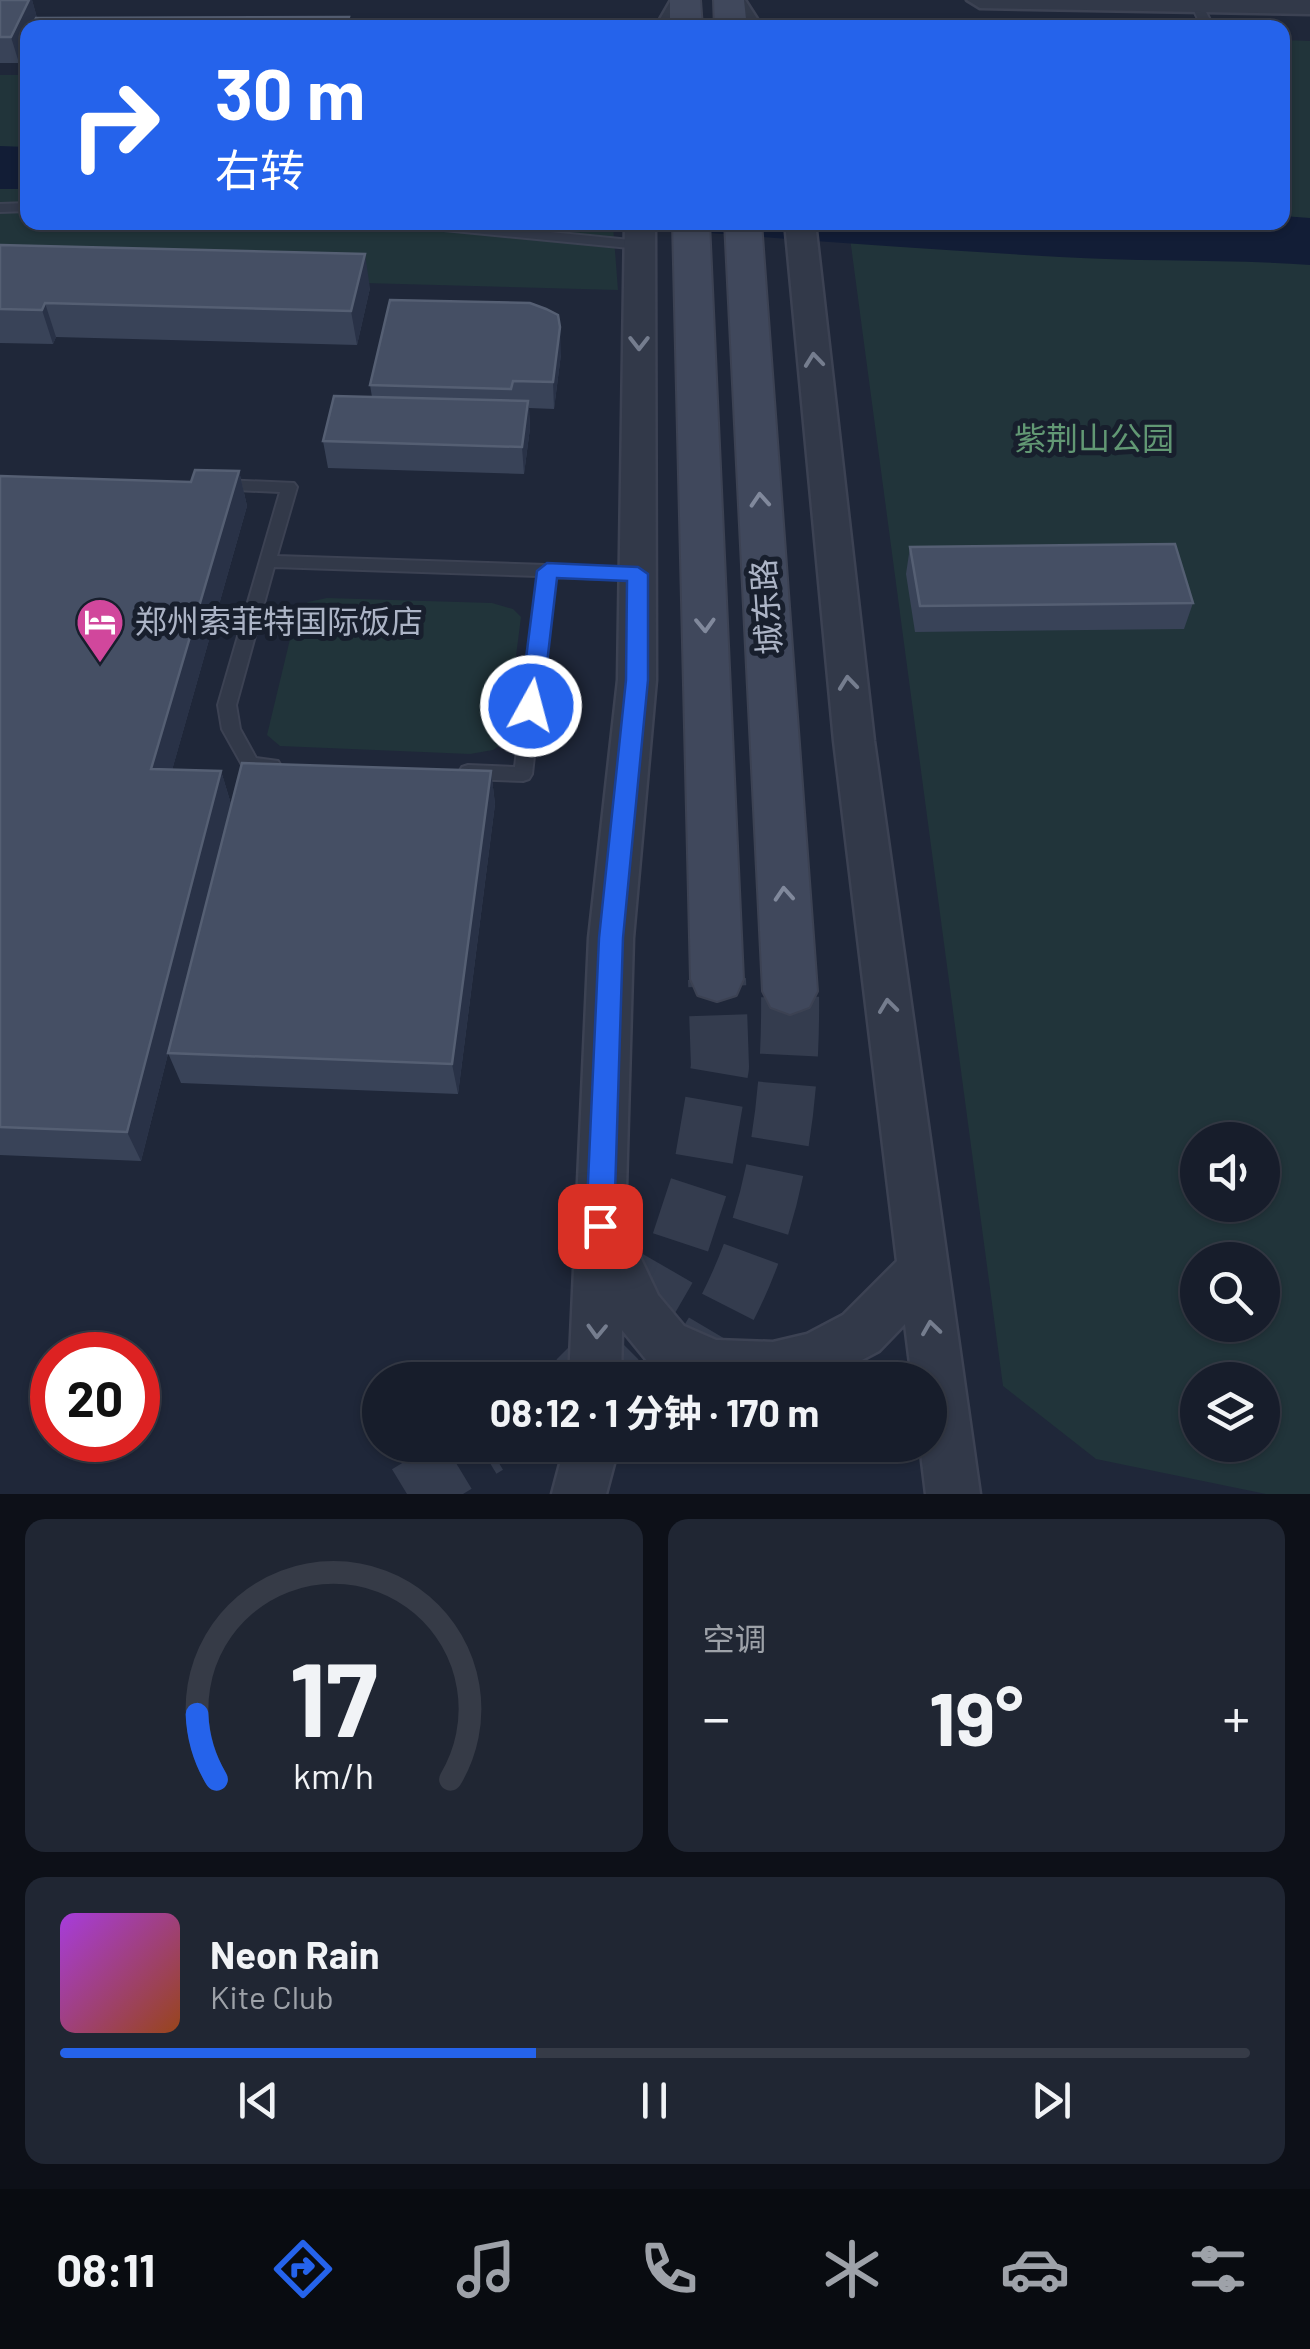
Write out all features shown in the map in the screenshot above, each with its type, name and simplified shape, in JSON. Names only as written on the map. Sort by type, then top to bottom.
[{"type":"main road","name":"城东路","points":[[692,235],[718,979]]},
{"type":"main road","name":"城东路","points":[[744,236],[790,991]]},
{"type":"street","points":[[980,0],[1128,1],[1203,16],[1310,6]]},
{"type":"street","points":[[596,1362],[611,938],[637,680],[640,234]]},
{"type":"street","points":[[801,238],[854,741],[953,1494]]},
{"type":"street","points":[[600,1226],[640,1312],[666,1344],[714,1366],[773,1368],[815,1358],[861,1334],[923,1270]]},
{"type":"street","points":[[579,1494],[587,1462]]},
{"type":"lane","points":[[561,230],[640,234]]},
{"type":"lane","points":[[212,484],[289,487],[226,706],[231,729],[251,765],[290,766]]},
{"type":"lane","points":[[268,560],[638,574]]},
{"type":"lane","points":[[445,771],[522,774],[547,571]]},
{"type":"green space","name":"紫荆山公园","points":[[1290,40],[1310,41],[1310,1494],[1266,1494],[1096,1459],[1003,1386],[849,230],[1290,230]]},
{"type":"green space","points":[[0,75],[20,75],[20,155],[0,155]]},
{"type":"green space","points":[[0,189],[20,189],[20,230],[613,230],[618,290],[0,273]]},
{"type":"green space","points":[[327,598],[492,603],[513,609],[521,617],[505,742],[493,750],[470,754],[280,746],[267,735],[297,610],[308,602]]},
{"type":"water","points":[[0,146],[20,147],[20,189],[0,189]]},
{"type":"water","points":[[1290,217],[1310,218],[1310,265],[1123,260],[673,230],[1290,230]]},
{"type":"building","points":[[0,0],[29,0],[11,37],[0,37]]},
{"type":"building","points":[[349,17],[348,20],[36,18]]},
{"type":"building","points":[[0,245],[365,254],[351,311],[45,303],[42,310],[0,309]]},
{"type":"building","points":[[390,300],[530,303],[558,315],[553,382],[513,381],[511,389],[370,385]]},
{"type":"building","points":[[334,396],[528,401],[522,447],[323,441]]},
{"type":"building","points":[[195,470],[239,471],[151,769],[221,771],[127,1132],[0,1127],[0,476],[191,482]]},
{"type":"building","points":[[1175,544],[1193,603],[920,606],[910,547]]},
{"type":"building","points":[[242,763],[491,771],[452,1064],[168,1053]]},
{"type":"tunnel","points":[[595,1362],[638,1319],[678,1250],[700,1183],[720,1067],[717,979]]},
{"type":"tunnel","points":[[694,1362],[735,1292],[769,1196],[786,1095],[790,991]]},
{"type":"tunnel","points":[[407,1494],[460,1462]]},
{"type":"place","name":"郑州索菲特国际饭店","points":[[100,664]]},
{"type":"route","points":[[531,706],[547,571],[638,574],[637,680],[611,938],[600,1226]]}]
